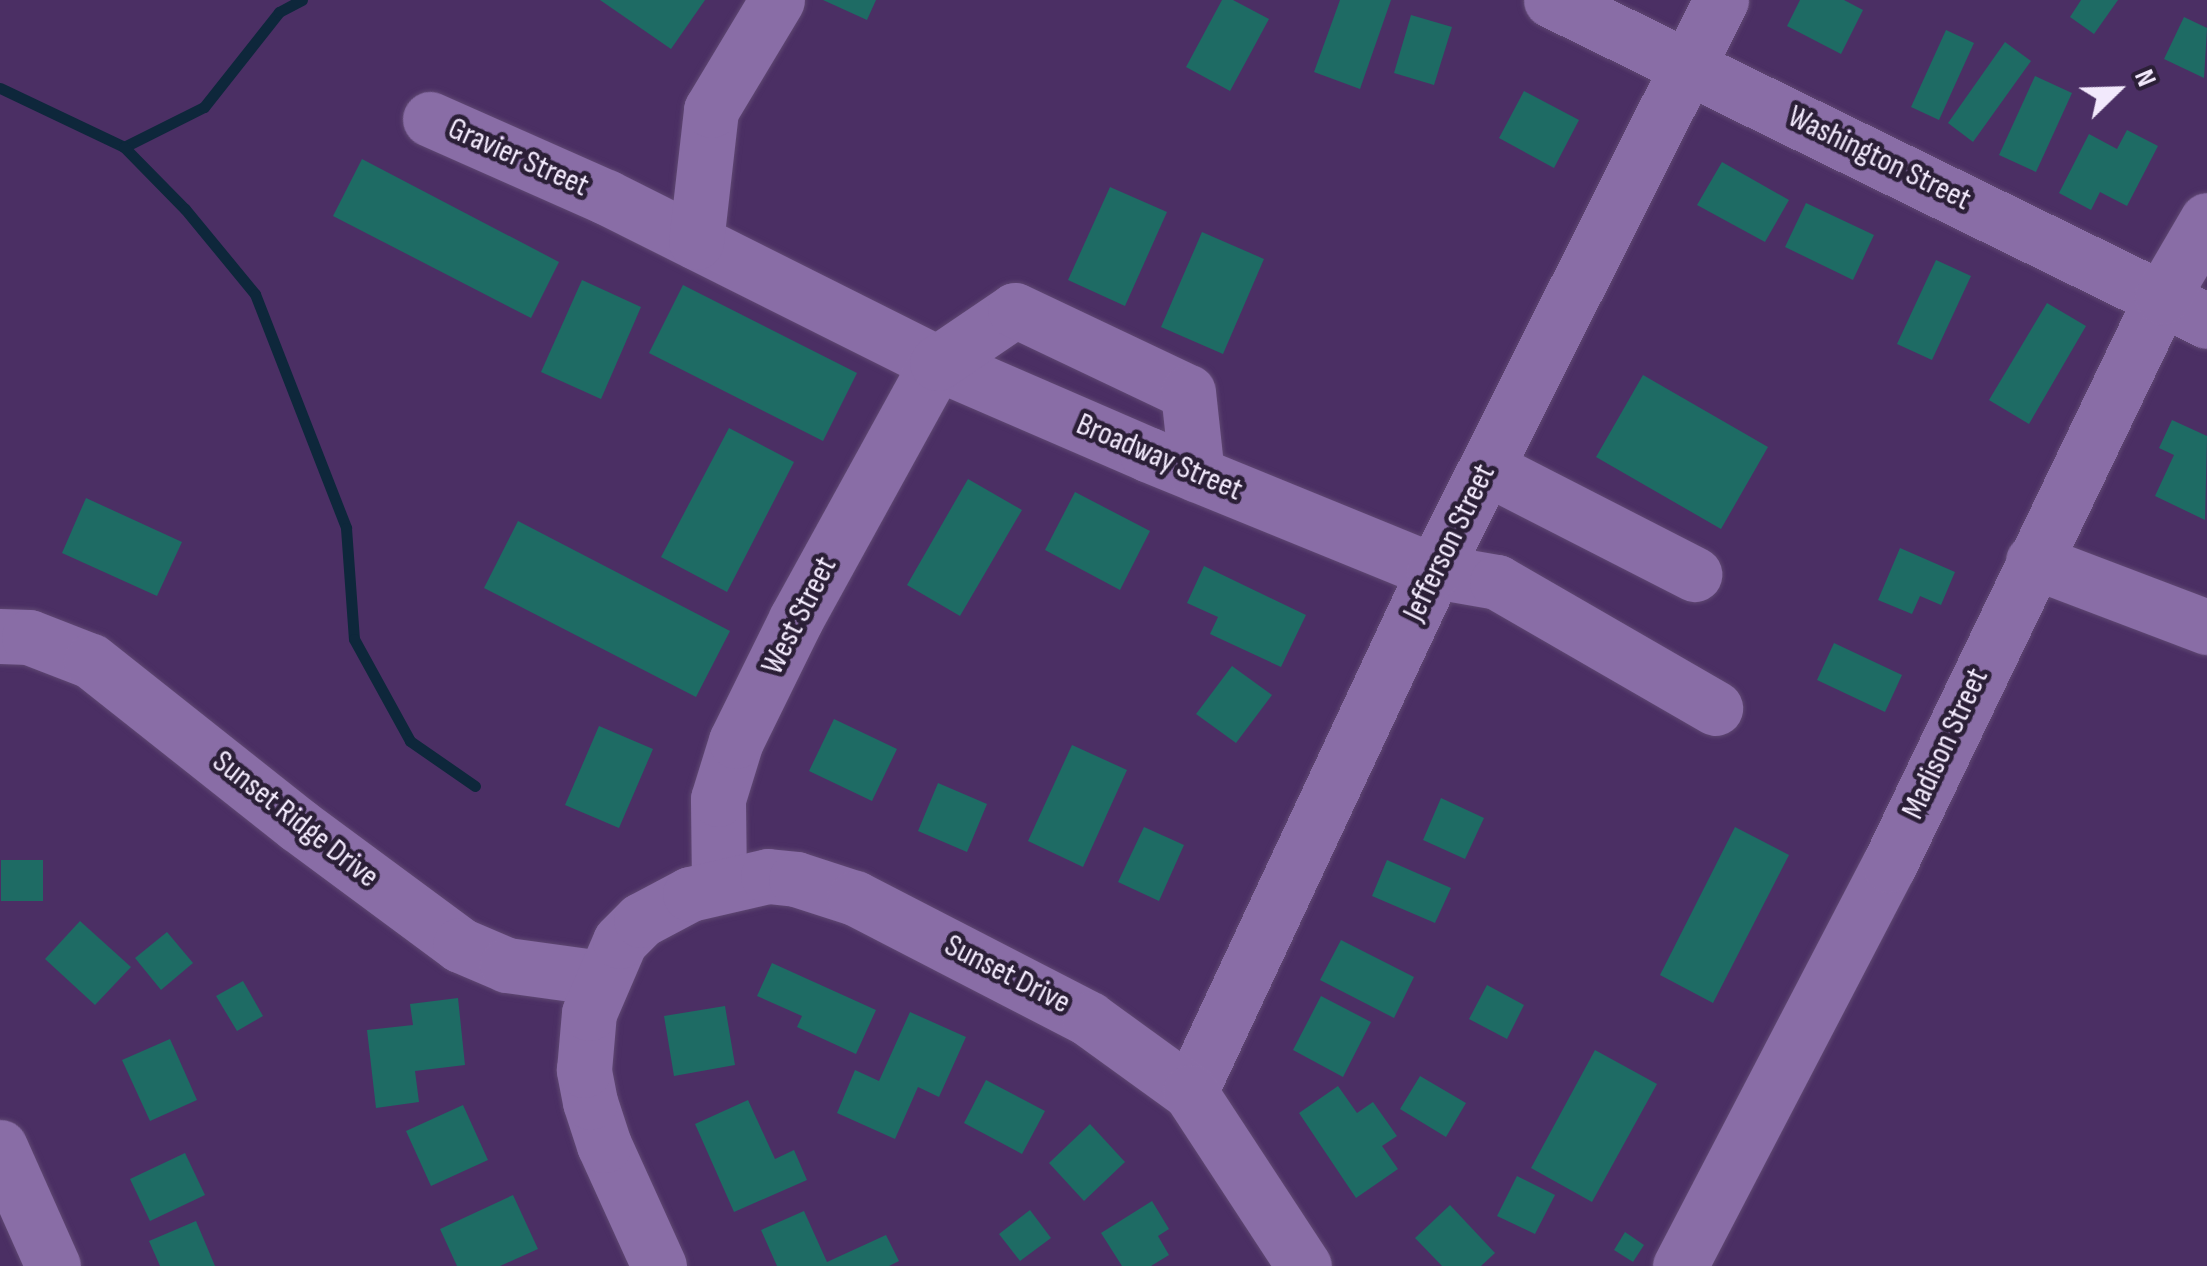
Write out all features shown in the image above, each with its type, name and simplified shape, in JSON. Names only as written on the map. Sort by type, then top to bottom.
[{"type":"street","points":[[696,242],[711,110],[777,0]]},
{"type":"street","name":"Washington Street","points":[[1550,0],[2184,309]]},
{"type":"street","name":"Jefferson Street","points":[[1190,1092],[1434,571],[1691,67],[1721,0]]},
{"type":"street","name":"Gravier Street","points":[[430,119],[606,197]]},
{"type":"street","name":"Broadway Street","points":[[606,197],[937,363],[1434,571],[1497,582],[1716,708]]},
{"type":"street","name":"Madison Street","points":[[1680,1266],[1888,864],[2033,560],[2184,309],[2207,220]]},
{"type":"street","points":[[937,363],[1015,310],[1188,392],[1197,475]]},
{"type":"street","name":"West Street","points":[[719,884],[718,799],[736,741],[796,620],[937,363]]},
{"type":"street","points":[[1486,468],[1694,574]]},
{"type":"street","points":[[2033,560],[2207,627]]},
{"type":"street","name":"Sunset Ridge Drive","points":[[0,636],[29,637],[92,661],[298,825],[460,944],[507,965],[611,960]]},
{"type":"street","name":"Sunset Drive","points":[[611,960],[665,905],[719,884],[768,876],[796,879],[855,898],[1054,997],[1190,1092],[1304,1266]]},
{"type":"street","points":[[611,960],[584,1042],[590,1102],[604,1146],[659,1266]]},
{"type":"street","points":[[0,1148],[53,1266]]},
{"type":"building","points":[[600,0],[705,0],[671,49]]},
{"type":"building","points":[[823,0],[876,0],[867,20]]},
{"type":"building","points":[[1222,0],[1233,0],[1269,19],[1230,91],[1186,67]]},
{"type":"building","points":[[1340,0],[1391,0],[1360,89],[1314,72]]},
{"type":"building","points":[[1800,0],[1844,0],[1863,10],[1841,54],[1787,26]]},
{"type":"building","points":[[2081,0],[2118,0],[2094,34],[2070,17]]},
{"type":"building","points":[[1411,15],[1452,27],[1434,85],[1394,73]]},
{"type":"building","points":[[2184,17],[2207,28],[2204,78],[2164,59]]},
{"type":"building","points":[[1946,30],[1974,43],[1939,120],[1911,107]]},
{"type":"building","points":[[2005,42],[2031,61],[1973,142],[1948,123]]},
{"type":"building","points":[[2035,76],[2072,93],[2036,172],[1999,155]]},
{"type":"building","points":[[1524,91],[1579,120],[1554,168],[1499,138]]},
{"type":"building","points":[[2127,130],[2158,146],[2127,206],[2100,192],[2091,210],[2059,193],[2089,134],[2117,149]]},
{"type":"building","points":[[362,159],[559,262],[531,318],[333,216]]},
{"type":"building","points":[[1722,162],[1789,200],[1765,242],[1697,205]]},
{"type":"building","points":[[1110,187],[1167,212],[1125,306],[1068,280]]},
{"type":"building","points":[[1806,203],[1874,235],[1853,280],[1785,247]]},
{"type":"building","points":[[1202,232],[1264,259],[1223,354],[1161,327]]},
{"type":"building","points":[[1936,260],[1971,276],[1932,360],[1897,344]]},
{"type":"building","points":[[582,280],[641,307],[601,399],[541,372]]},
{"type":"building","points":[[683,285],[857,373],[823,441],[649,353]]},
{"type":"building","points":[[2047,303],[2086,326],[2029,424],[1989,400]]},
{"type":"building","points":[[1643,375],[1768,447],[1721,529],[1596,457]]},
{"type":"building","points":[[2172,420],[2207,436],[2205,520],[2155,496],[2174,455],[2159,448]]},
{"type":"building","points":[[729,428],[794,462],[727,592],[661,557]]},
{"type":"building","points":[[968,479],[1022,510],[960,616],[907,585]]},
{"type":"building","points":[[1075,492],[1150,531],[1120,590],[1045,550]]},
{"type":"building","points":[[86,498],[182,542],[157,596],[62,553]]},
{"type":"building","points":[[518,521],[730,631],[696,697],[484,588]]},
{"type":"building","points":[[1900,548],[1955,572],[1941,605],[1920,596],[1912,614],[1878,600]]},
{"type":"building","points":[[1204,566],[1306,615],[1281,667],[1210,634],[1218,617],[1187,603]]},
{"type":"building","points":[[1834,643],[1902,675],[1885,712],[1817,680]]},
{"type":"building","points":[[1232,666],[1272,695],[1236,743],[1196,714]]},
{"type":"building","points":[[834,719],[897,749],[872,801],[809,771]]},
{"type":"building","points":[[599,726],[653,749],[619,828],[565,805]]},
{"type":"building","points":[[1072,745],[1127,770],[1083,867],[1028,841]]},
{"type":"building","points":[[938,783],[987,804],[967,852],[918,831]]},
{"type":"building","points":[[1441,798],[1484,818],[1465,859],[1423,840]]},
{"type":"building","points":[[1144,827],[1184,845],[1159,901],[1118,882]]},
{"type":"building","points":[[1735,827],[1789,855],[1713,1003],[1660,975]]},
{"type":"building","points":[[1,860],[43,860],[43,901],[1,901]]},
{"type":"building","points":[[1387,860],[1451,888],[1435,923],[1372,896]]},
{"type":"building","points":[[80,921],[131,967],[95,1005],[45,959]]},
{"type":"building","points":[[167,932],[193,963],[161,990],[135,958]]},
{"type":"building","points":[[1341,940],[1414,977],[1394,1018],[1320,980]]},
{"type":"building","points":[[772,963],[876,1010],[856,1054],[797,1027],[802,1016],[757,996]]},
{"type":"building","points":[[243,981],[263,1016],[237,1031],[216,996]]},
{"type":"building","points":[[1487,985],[1524,1005],[1507,1039],[1469,1019]]},
{"type":"building","points":[[1321,996],[1371,1022],[1343,1077],[1293,1050]]},
{"type":"building","points":[[458,998],[465,1065],[415,1071],[419,1102],[376,1108],[367,1030],[413,1025],[410,1004]]},
{"type":"building","points":[[725,1006],[735,1065],[674,1076],[664,1016]]},
{"type":"building","points":[[910,1012],[966,1037],[939,1097],[918,1087],[895,1139],[837,1113],[855,1070],[879,1081]]},
{"type":"building","points":[[170,1039],[197,1100],[150,1121],[122,1060]]},
{"type":"building","points":[[1595,1050],[1657,1084],[1592,1202],[1531,1168]]},
{"type":"building","points":[[1420,1076],[1466,1103],[1446,1137],[1400,1109]]},
{"type":"building","points":[[986,1080],[1045,1111],[1022,1154],[964,1123]]},
{"type":"building","points":[[1338,1086],[1357,1113],[1373,1102],[1397,1136],[1382,1146],[1398,1169],[1356,1198],[1299,1113]]},
{"type":"building","points":[[748,1100],[775,1159],[794,1150],[807,1180],[734,1212],[695,1124]]},
{"type":"building","points":[[463,1105],[488,1160],[431,1186],[406,1131]]},
{"type":"building","points":[[1090,1124],[1125,1162],[1084,1201],[1049,1163]]},
{"type":"building","points":[[185,1153],[205,1195],[150,1221],[130,1179]]},
{"type":"building","points":[[1517,1176],[1555,1195],[1535,1234],[1497,1216]]},
{"type":"building","points":[[513,1195],[538,1249],[500,1266],[457,1266],[440,1229]]},
{"type":"building","points":[[1152,1201],[1169,1229],[1158,1236],[1169,1255],[1151,1266],[1122,1266],[1101,1233]]},
{"type":"building","points":[[1450,1205],[1495,1253],[1481,1266],[1442,1266],[1415,1238]]},
{"type":"building","points":[[1030,1210],[1051,1238],[1020,1261],[999,1234]]},
{"type":"building","points":[[804,1211],[827,1262],[886,1235],[899,1261],[889,1266],[777,1266],[761,1230]]},
{"type":"building","points":[[196,1221],[215,1266],[160,1266],[149,1241]]},
{"type":"building","points":[[1625,1232],[1644,1245],[1633,1262],[1614,1250]]},
{"type":"waterway","points":[[0,88],[124,147],[204,107],[279,12],[302,0]]},
{"type":"waterway","points":[[124,147],[185,209],[255,294],[346,528],[354,639],[410,741],[475,786]]}]
